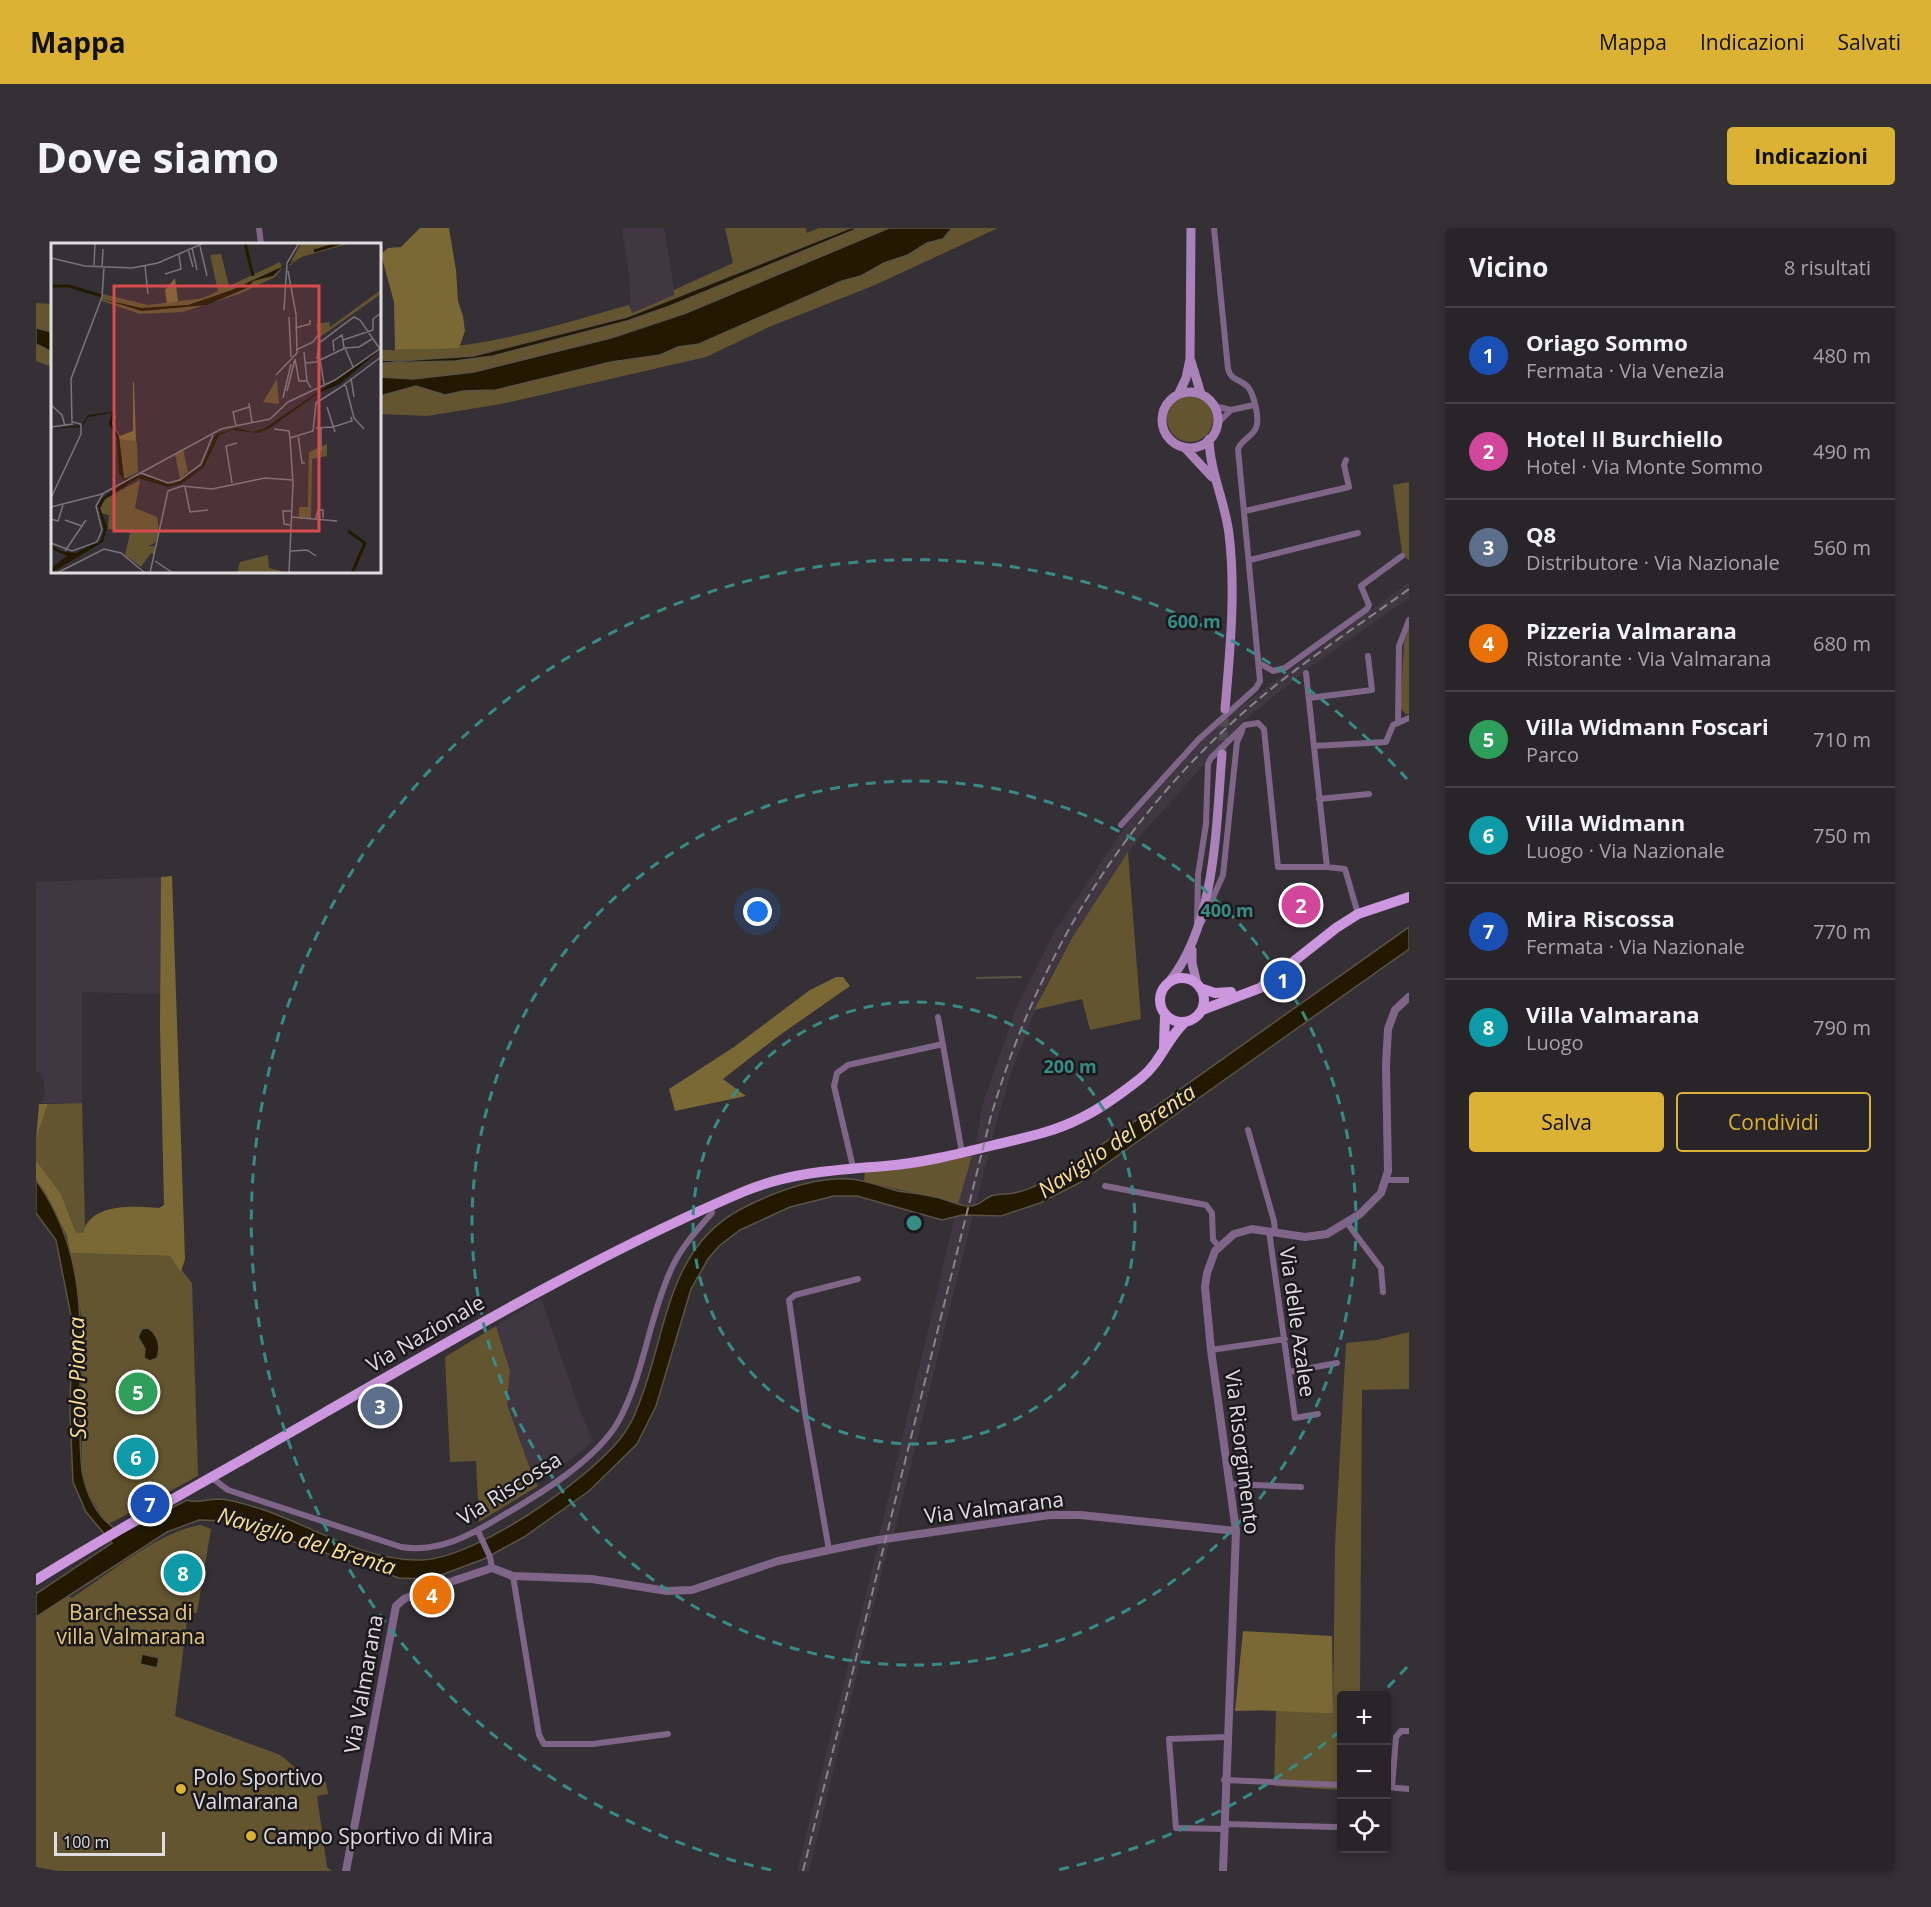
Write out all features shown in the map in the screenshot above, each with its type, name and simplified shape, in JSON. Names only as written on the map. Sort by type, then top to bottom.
[{"type":"main road","points":[[1191,228],[1190,359],[1186,378],[1179,393],[1165,406],[1161,420],[1170,440],[1184,447],[1199,460],[1214,479]]},
{"type":"main road","points":[[1190,359],[1201,394],[1214,406],[1217,424],[1209,440],[1214,479],[1226,514],[1230,552],[1231,614],[1225,709]]},
{"type":"main road","points":[[1179,393],[1201,394]]},
{"type":"main road","points":[[1184,447],[1198,446],[1209,440]]},
{"type":"main road","points":[[1165,1015],[1174,1021],[1185,1023],[1196,1018],[1202,1010],[1204,998],[1192,963],[1214,842],[1222,754]]},
{"type":"main road","points":[[1202,1010],[1253,992],[1358,914],[1409,897]]},
{"type":"main road","points":[[1164,1048],[1165,1015],[1160,998],[1183,963],[1195,937]]},
{"type":"main road","points":[[1169,982],[1183,978],[1215,993],[1233,992],[1281,972]]},
{"type":"main road","name":"Via Nazionale","points":[[36,1580],[117,1529],[212,1478],[533,1294],[711,1207],[776,1180],[810,1172],[901,1164],[962,1153],[1041,1134],[1079,1119],[1144,1076],[1157,1063],[1164,1048],[1185,1023]]},
{"type":"street","points":[[259,228],[261,243]]},
{"type":"street","points":[[1120,825],[1199,739],[1259,684],[1250,560],[1238,449],[1256,426],[1254,405],[1248,388],[1232,378],[1228,369],[1214,228]]},
{"type":"street","points":[[1214,406],[1231,410],[1254,405]]},
{"type":"street","points":[[1217,424],[1231,410]]},
{"type":"street","points":[[1245,511],[1349,487],[1344,465],[1346,460]]},
{"type":"street","points":[[1250,560],[1358,533]]},
{"type":"street","points":[[1259,663],[1269,670],[1281,670],[1367,609],[1369,605],[1361,586],[1402,556]]},
{"type":"street","points":[[1398,723],[1400,642],[1409,620]]},
{"type":"street","points":[[1309,698],[1372,690],[1368,656]]},
{"type":"street","points":[[1306,673],[1327,867]]},
{"type":"street","points":[[1314,746],[1386,742],[1392,726],[1409,718]]},
{"type":"street","points":[[1195,937],[1216,895],[1222,875],[1237,742],[1241,732],[1251,723]]},
{"type":"street","points":[[1195,937],[1197,897],[1206,824],[1208,764],[1233,736],[1251,723],[1261,724],[1264,729],[1278,867],[1345,869],[1358,914]]},
{"type":"street","points":[[1320,799],[1368,794]]},
{"type":"street","points":[[1105,1186],[1206,1205],[1212,1213],[1213,1240],[1219,1246],[1240,1231],[1272,1231],[1318,1236],[1347,1223],[1370,1205],[1387,1180],[1388,1029],[1395,1010],[1409,997]]},
{"type":"street","points":[[938,1017],[962,1153]]},
{"type":"street","points":[[853,1167],[834,1086],[837,1073],[848,1065],[943,1044]]},
{"type":"street","points":[[1248,1130],[1274,1221],[1272,1231]]},
{"type":"street","points":[[1387,1180],[1409,1180]]},
{"type":"street","name":"Via Riscossa","points":[[212,1478],[228,1490],[401,1548],[431,1548],[478,1532],[538,1495],[574,1468],[617,1424],[639,1372],[670,1270],[681,1251],[712,1213],[711,1207]]},
{"type":"street","points":[[1347,1223],[1382,1268],[1383,1292]]},
{"type":"street","name":"Via delle Azalee","points":[[1272,1231],[1295,1418],[1318,1414]]},
{"type":"street","name":"Via Risorgimento","points":[[1219,1246],[1211,1261],[1205,1287],[1211,1350],[1232,1484],[1236,1531],[1224,1780],[1223,1871]]},
{"type":"street","points":[[829,1550],[805,1413],[789,1300],[795,1295],[858,1279]]},
{"type":"street","points":[[1211,1350],[1285,1339]]},
{"type":"street","points":[[1289,1372],[1337,1363]]},
{"type":"street","points":[[1232,1484],[1301,1486]]},
{"type":"street","name":"Via Valmarana","points":[[346,1871],[396,1606],[404,1599],[429,1589],[492,1568],[513,1576],[592,1579],[658,1590],[684,1591],[709,1586],[778,1561],[878,1540],[1060,1515],[1236,1531]]},
{"type":"street","points":[[478,1532],[490,1557],[492,1568]]},
{"type":"street","points":[[513,1576],[538,1729],[544,1744],[593,1744],[668,1734]]},
{"type":"street","points":[[1391,1770],[1395,1737],[1401,1731],[1409,1731]]},
{"type":"street","points":[[1226,1737],[1169,1739],[1176,1828],[1336,1827]]},
{"type":"street","points":[[1224,1780],[1337,1785]]},
{"type":"street","points":[[1391,1787],[1409,1789]]},
{"type":"shaded area","points":[[420,228],[449,228],[456,270],[458,301],[465,331],[459,348],[395,350],[394,302],[381,254],[388,248],[401,247]]},
{"type":"shaded area","points":[[622,228],[664,228],[675,295],[631,313],[629,274]]},
{"type":"shaded area","points":[[1409,582],[1409,598],[1309,668],[1242,722],[1141,835],[1072,938],[1043,990],[1011,1073],[992,1139],[976,1142],[983,1103],[1017,1006],[1056,929],[1127,824],[1201,741],[1233,712]]},
{"type":"shaded area","points":[[172,876],[185,1259],[181,1272],[170,1256],[70,1253],[67,1236],[47,1196],[36,1180],[36,1160],[61,1194],[76,1233],[83,1233],[87,1223],[103,1211],[125,1207],[159,1208],[164,1205],[160,1027],[161,877]]},
{"type":"shaded area","points":[[161,877],[160,994],[82,992],[82,1103],[42,1103],[45,1091],[42,1075],[36,1070],[36,882]]},
{"type":"shaded area","points":[[836,977],[843,977],[850,986],[777,1037],[723,1079],[746,1096],[675,1111],[669,1089],[734,1047],[810,990]]},
{"type":"shaded area","points":[[39,1104],[48,1104],[36,1139]]},
{"type":"shaded area","points":[[989,1154],[975,1206],[958,1204],[972,1156]]},
{"type":"shaded area","points":[[973,1215],[894,1533],[879,1536],[955,1216]]},
{"type":"shaded area","points":[[541,1298],[578,1406],[593,1441],[551,1476],[545,1471],[534,1480],[507,1404],[510,1371],[496,1326]]},
{"type":"shaded area","points":[[889,1543],[809,1871],[797,1871],[878,1545]]},
{"type":"shaded area","points":[[1243,1631],[1332,1636],[1333,1713],[1235,1711]]},
{"type":"green space","points":[[725,228],[806,228],[807,233],[819,228],[998,228],[875,285],[769,327],[706,357],[501,404],[427,416],[381,414],[381,350],[446,347],[506,338],[629,305],[632,313],[674,295],[674,290],[733,263]]},
{"type":"green space","points":[[36,303],[51,304],[51,367],[36,361]]},
{"type":"green space","points":[[1190,396],[1206,403],[1213,419],[1206,435],[1190,442],[1174,435],[1167,419],[1174,403]]},
{"type":"green space","points":[[1409,482],[1409,561],[1402,553],[1393,485]]},
{"type":"green space","points":[[1409,627],[1409,714],[1406,714],[1400,708],[1404,644]]},
{"type":"green space","points":[[1128,852],[1141,1019],[1090,1030],[1082,999],[1034,1010],[1072,938]]},
{"type":"green space","points":[[82,1103],[85,1225],[83,1233],[76,1233],[61,1194],[36,1160],[36,1139],[48,1104]]},
{"type":"green space","points":[[972,1156],[958,1204],[864,1181],[865,1171],[900,1169]]},
{"type":"green space","points":[[70,1253],[170,1256],[192,1283],[198,1476],[107,1525],[87,1491],[82,1471],[81,1313]]},
{"type":"green space","points":[[496,1326],[510,1371],[507,1404],[538,1486],[479,1522],[476,1461],[450,1462],[445,1357]]},
{"type":"green space","points":[[1409,1332],[1409,1389],[1362,1390],[1360,1691],[1337,1691],[1337,1790],[1274,1786],[1276,1710],[1333,1713],[1335,1545],[1346,1343],[1376,1340]]},
{"type":"green space","name":"Polo Sportivo Valmarana","points":[[201,1525],[211,1529],[197,1613],[188,1612],[175,1716],[278,1754],[306,1776],[326,1782],[328,1794],[317,1796],[327,1867],[332,1871],[58,1871],[36,1867],[36,1617],[69,1596],[72,1598],[152,1544],[186,1528]]},
{"type":"water","points":[[850,228],[859,228],[670,306],[627,321],[493,356],[455,361],[381,363],[381,360],[473,356],[627,317]]},
{"type":"water","points":[[889,228],[952,228],[943,239],[927,243],[908,255],[884,263],[861,276],[842,281],[699,344],[678,347],[660,355],[611,362],[496,390],[463,391],[445,395],[416,386],[381,396],[381,377],[413,379],[474,372],[611,338],[686,313]]},
{"type":"water","points":[[36,328],[51,332],[51,352],[36,344]]},
{"type":"water","points":[[1409,927],[1409,949],[1079,1183],[1040,1203],[1001,1216],[962,1215],[942,1220],[857,1196],[834,1196],[790,1207],[740,1230],[719,1246],[708,1259],[691,1289],[656,1406],[637,1444],[589,1491],[524,1537],[484,1559],[430,1579],[399,1578],[233,1521],[199,1520],[167,1532],[36,1617],[36,1594],[112,1543],[86,1512],[73,1482],[70,1414],[72,1321],[56,1240],[36,1213],[36,1180],[57,1215],[70,1250],[77,1286],[80,1322],[82,1471],[91,1499],[107,1522],[122,1533],[187,1500],[219,1499],[261,1509],[340,1542],[380,1555],[422,1560],[445,1556],[499,1532],[557,1495],[604,1456],[620,1439],[630,1424],[648,1379],[663,1323],[683,1270],[697,1247],[716,1226],[741,1209],[794,1187],[822,1180],[862,1181],[967,1206],[977,1204],[991,1196],[1015,1193],[1035,1186],[1063,1172]]},
{"type":"water","points":[[148,1328],[155,1334],[159,1345],[157,1358],[150,1361],[144,1358],[145,1349],[138,1337],[142,1329]]},
{"type":"water","points":[[142,1654],[159,1658],[157,1668],[140,1664]]},
{"type":"waterway","points":[[977,978],[1021,977]]},
{"type":"tunnel","points":[[1222,754],[1225,709]]},
{"type":"railway","points":[[803,1871],[991,1116],[1010,1059],[1057,952],[1086,901],[1118,852],[1153,806],[1192,761],[1276,685],[1409,589]]},
{"type":"place","name":"Hotel Il Burchiello","points":[[1301,905]]},
{"type":"place","name":"Oriago Sommo","points":[[1283,980]]},
{"type":"place","name":"Villa Widmann Foscari","points":[[138,1392]]},
{"type":"place","name":"Q8","points":[[380,1406]]},
{"type":"place","name":"Villa Widmann","points":[[136,1457]]},
{"type":"place","name":"Mira Riscossa","points":[[150,1504]]},
{"type":"place","name":"Villa Valmarana","points":[[183,1573]]},
{"type":"place","name":"Pizzeria Valmarana","points":[[432,1595]]},
{"type":"place","name":"Polo Sportivo Valmarana","points":[[181,1789]]},
{"type":"place","name":"Campo Sportivo di Mira","points":[[251,1836]]},
{"type":"water label","name":"Naviglio del Brenta","points":[[1116,1140]]},
{"type":"water label","name":"Scolo Pionca","points":[[76,1378]]},
{"type":"water label","name":"Naviglio del Brenta","points":[[307,1540]]},
{"type":"park label","name":"Barchessa di villa Valmarana","points":[[131,1624]]}]
